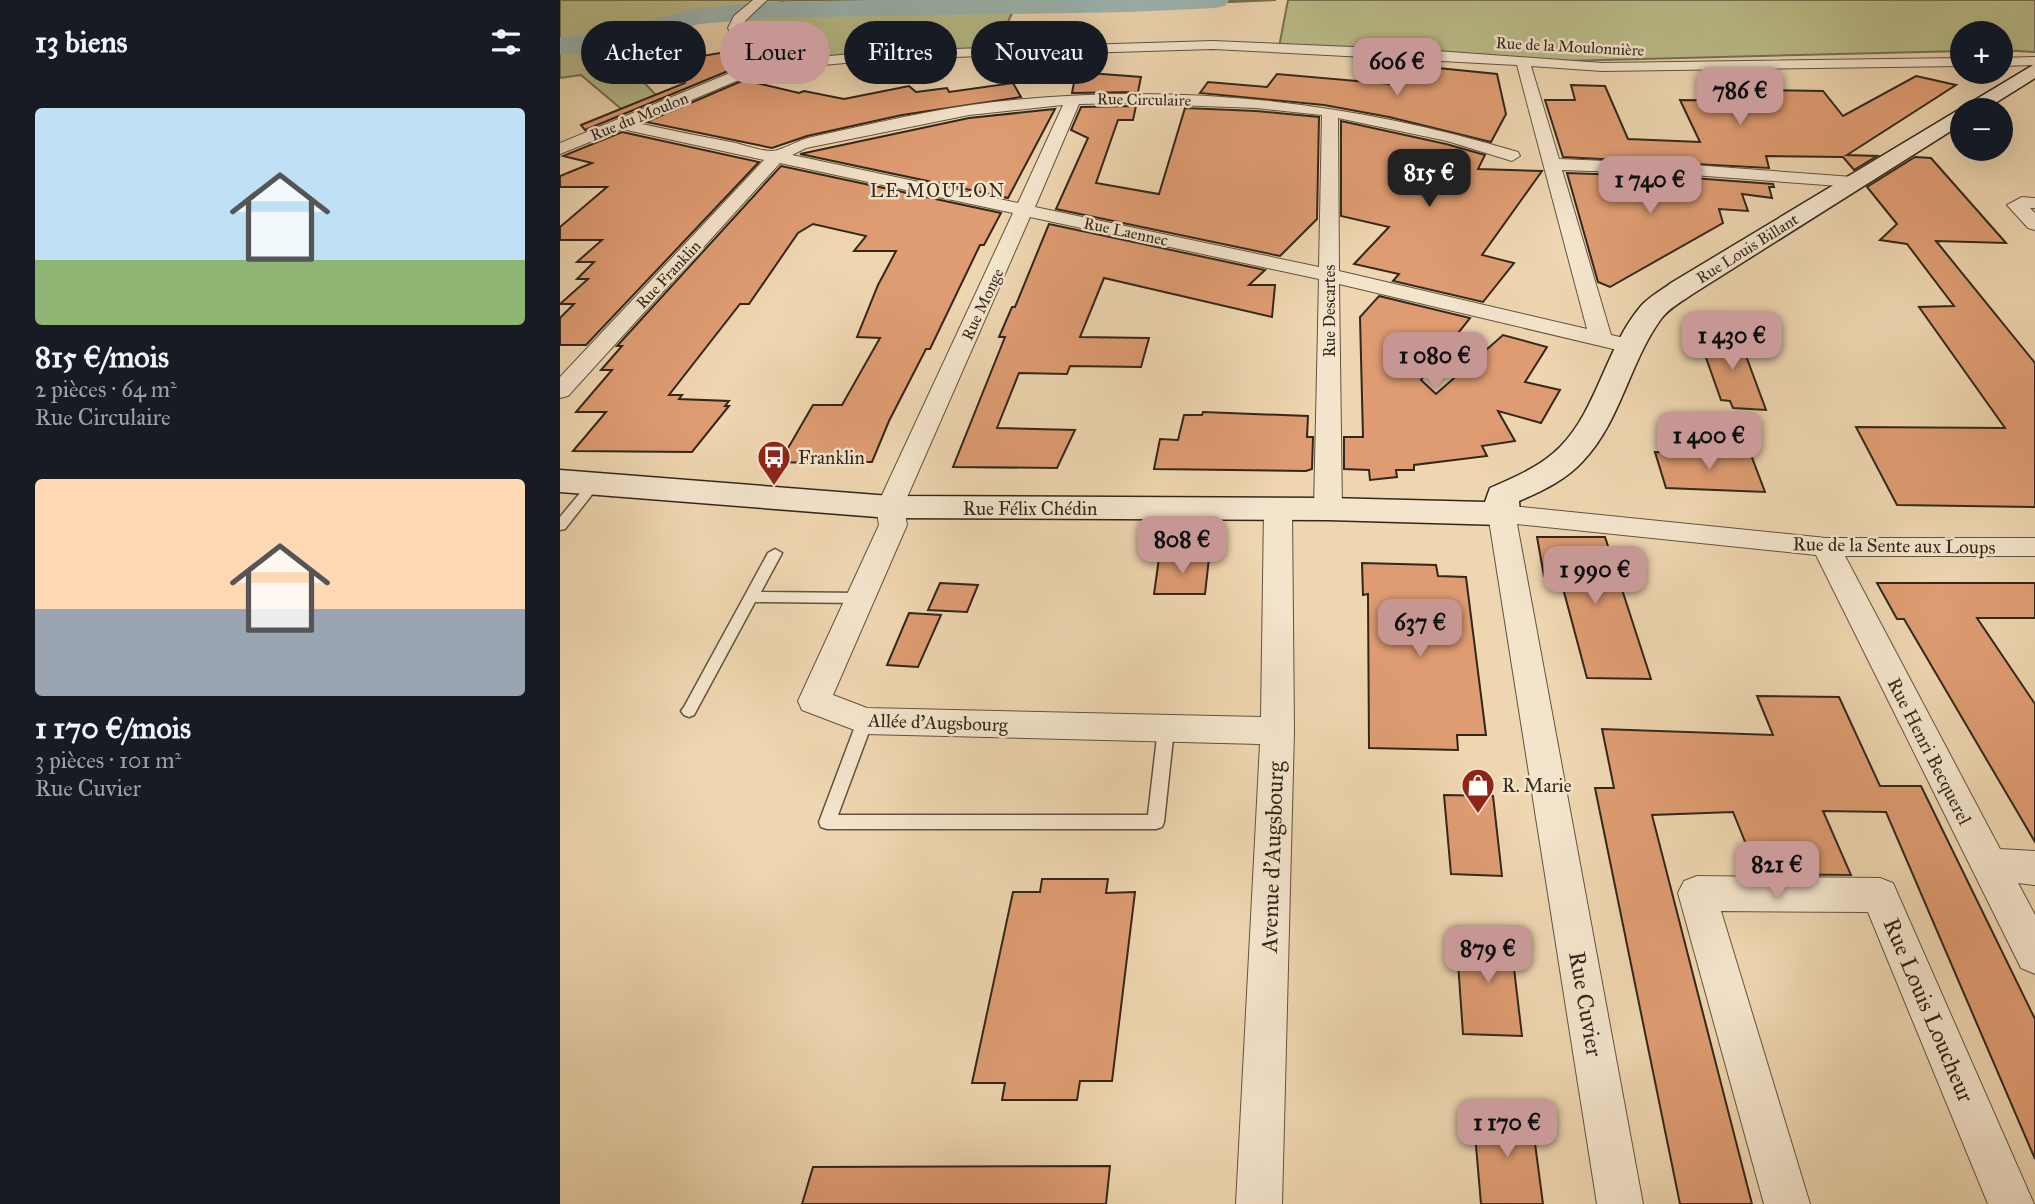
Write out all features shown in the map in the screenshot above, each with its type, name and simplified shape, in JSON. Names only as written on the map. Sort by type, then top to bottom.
[{"type":"street","points":[[738,21],[757,3]]},
{"type":"street","name":"Rue de la Moulonnière","points":[[830,60],[888,55],[1213,45],[1602,67],[1950,62]]},
{"type":"street","points":[[2013,62],[2035,61]]},
{"type":"street","points":[[1523,62],[1551,164],[1615,342]]},
{"type":"street","points":[[1990,98],[2035,70]]},
{"type":"street","name":"Rue du Moulon","points":[[560,149],[720,83]]},
{"type":"street","name":"Rue Circulaire","points":[[776,157],[801,144],[941,116],[1001,106],[1074,99],[1173,99],[1330,113],[1431,130],[1512,156]]},
{"type":"street","name":"Rue Monge","points":[[890,507],[1074,99]]},
{"type":"street","name":"Rue Descartes","points":[[1328,509],[1330,113]]},
{"type":"street","name":"Rue Louis Billant","points":[[1502,514],[1502,496],[1540,478],[1570,455],[1590,430],[1615,342],[1681,289],[1950,122]]},
{"type":"street","name":"Rue Laennec","points":[[621,124],[1329,275],[1615,342]]},
{"type":"street","name":"Rue Franklin","points":[[560,391],[776,157]]},
{"type":"street","points":[[1551,164],[1678,169],[1853,182]]},
{"type":"street","points":[[2035,203],[2022,202],[2017,205],[2035,224]]},
{"type":"street","name":"Rue Félix Chédin","points":[[577,482],[890,507],[1328,509],[1502,514]]},
{"type":"street","name":"Allée d'Augsbourg","points":[[890,507],[893,525],[814,701],[864,721],[1277,731]]},
{"type":"street","name":"Avenue d'Augsbourg","points":[[1259,1204],[1277,731],[1278,510]]},
{"type":"street","name":"Rue de la Sente aux Loups","points":[[1502,514],[1826,547],[2035,547]]},
{"type":"street","name":"Rue Cuvier","points":[[1502,514],[1620,1204]]},
{"type":"street","name":"Rue Henri Becquerel","points":[[1826,547],[2035,955]]},
{"type":"street","points":[[1989,865],[2035,868]]},
{"type":"street","name":"Rue Louis Loucheur","points":[[1787,1204],[1698,893],[1881,895],[2011,1204]]},
{"type":"lane","points":[[560,526],[577,482]]},
{"type":"lane","points":[[688,711],[775,553]]},
{"type":"lane","points":[[751,597],[861,598]]},
{"type":"lane","points":[[864,721],[827,822],[1156,822],[1166,729]]},
{"type":"green space","points":[[560,0],[1276,0],[1013,11],[1008,21],[971,21],[971,53],[957,54],[957,21],[844,21],[844,61],[830,62],[830,21],[581,21],[581,75],[560,78]]},
{"type":"green space","points":[[1288,0],[2035,0],[2035,52],[2013,51],[2013,21],[1950,21],[1950,51],[1523,62],[1279,47]]},
{"type":"green space","points":[[592,84],[645,84],[660,99],[625,112]]},
{"type":"building","points":[[720,53],[720,74],[706,80],[706,55]]},
{"type":"building","points":[[1418,66],[1497,74],[1506,114],[1491,142],[1389,117],[1324,105],[1200,93],[1208,82],[1267,87],[1277,74],[1402,85]]},
{"type":"building","points":[[1108,74],[1141,77],[1138,92],[1072,93],[1074,84],[1108,84]]},
{"type":"building","points":[[1916,76],[1956,85],[1847,155],[1877,156],[1854,170],[1843,157],[1766,156],[1769,168],[1563,157],[1545,100],[1575,100],[1571,85],[1605,86],[1628,139],[1700,142],[1680,100],[1767,101],[1759,90],[1823,91],[1843,116]]},
{"type":"building","points":[[683,84],[697,84],[585,130],[581,125]]},
{"type":"building","points":[[735,84],[761,84],[844,99],[909,86],[916,92],[947,88],[949,92],[1014,84],[1021,97],[902,115],[807,136],[772,148],[646,122]]},
{"type":"building","points":[[1136,106],[1133,120],[1118,120],[1096,183],[1159,194],[1185,108],[1319,117],[1317,219],[1280,256],[1056,209],[1088,138],[1071,130],[1081,107]]},
{"type":"building","points":[[1055,109],[1008,198],[800,154],[969,118]]},
{"type":"building","points":[[1341,121],[1485,155],[1478,169],[1542,171],[1482,255],[1514,263],[1483,302],[1393,281],[1399,274],[1354,264],[1389,227],[1341,216]]},
{"type":"building","points":[[622,132],[759,162],[586,345],[560,345],[560,318],[574,304],[560,304],[588,279],[577,279],[594,262],[577,262],[602,240],[560,240],[560,227],[607,187],[560,187],[560,176],[592,163],[563,156]]},
{"type":"building","points":[[1915,157],[1931,158],[2006,243],[1936,241],[2035,363],[2035,507],[1897,505],[1856,427],[2005,428],[1919,307],[1954,306],[1907,244],[1880,240],[1897,224],[1867,187]]},
{"type":"building","points":[[781,166],[1001,213],[984,245],[980,245],[930,349],[926,349],[889,421],[872,462],[780,462],[813,405],[842,405],[880,338],[857,337],[878,285],[896,251],[854,251],[866,236],[813,224],[798,233],[749,304],[740,304],[669,395],[682,395],[679,399],[729,401],[725,406],[729,406],[692,452],[573,451],[606,412],[576,412],[612,370],[601,370],[622,346],[617,346]]},
{"type":"building","points":[[1567,173],[1679,177],[1773,184],[1774,187],[1769,187],[1772,198],[1742,194],[1748,211],[1719,209],[1723,223],[1610,287],[1598,282]]},
{"type":"building","points":[[1049,224],[1265,270],[1249,285],[1275,285],[1272,317],[1104,278],[1080,337],[1149,338],[1141,367],[1070,366],[1067,374],[1019,373],[997,428],[1075,430],[1057,468],[953,467],[1005,337],[999,337],[1012,307],[1015,307]]},
{"type":"building","points":[[1379,296],[1470,318],[1421,380],[1436,394],[1503,335],[1547,347],[1525,382],[1560,390],[1541,423],[1498,411],[1515,441],[1482,446],[1487,456],[1414,465],[1414,470],[1396,470],[1397,477],[1370,480],[1369,470],[1344,469],[1344,437],[1363,437],[1360,317]]},
{"type":"building","points":[[1698,335],[1739,337],[1766,410],[1733,408],[1730,401],[1721,400]]},
{"type":"building","points":[[1203,412],[1308,416],[1307,437],[1313,437],[1312,469],[1154,469],[1160,439],[1178,440],[1184,415],[1202,415]]},
{"type":"building","points":[[1655,452],[1751,455],[1765,492],[1666,488]]},
{"type":"building","points":[[1537,537],[1605,537],[1651,679],[1587,678],[1560,577],[1544,576]]},
{"type":"building","points":[[1159,558],[1209,558],[1205,594],[1154,594]]},
{"type":"building","points":[[1362,563],[1436,565],[1438,576],[1466,577],[1486,735],[1457,735],[1458,750],[1369,748],[1368,594],[1363,595]]},
{"type":"building","points":[[940,583],[978,585],[967,612],[928,610]]},
{"type":"building","points":[[1877,583],[2035,583],[2035,618],[1977,618],[2035,704],[2035,842],[1904,619],[1897,619]]},
{"type":"building","points":[[909,613],[941,615],[918,667],[887,665]]},
{"type":"building","points":[[1757,696],[1839,697],[1880,786],[1921,786],[2035,1019],[2035,1159],[1886,812],[1823,811],[1851,875],[1758,874],[1733,812],[1652,815],[1752,1204],[1680,1204],[1595,788],[1614,788],[1602,729],[1773,735]]},
{"type":"building","points":[[1444,795],[1493,796],[1502,876],[1451,874]]},
{"type":"building","points":[[1042,879],[1108,879],[1106,893],[1135,892],[1112,1081],[1080,1081],[1077,1100],[1002,1100],[1005,1083],[972,1083],[1013,892],[1040,892]]},
{"type":"building","points":[[1456,934],[1510,935],[1522,1036],[1463,1034]]},
{"type":"building","points":[[1473,1111],[1531,1113],[1543,1204],[1481,1204]]},
{"type":"building","points":[[1110,1166],[1106,1204],[802,1204],[813,1167]]},
{"type":"waterway","points":[[771,10],[785,0]]},
{"type":"waterway","name":"LE MOULON","points":[[560,46],[613,40],[697,16],[771,10],[1215,0]]},
{"type":"place","name":"Franklin","points":[[774,487]]},
{"type":"place","name":"R. Marie","points":[[1478,815]]},
{"type":"district","name":"LE MOULON","points":[[938,191]]}]
